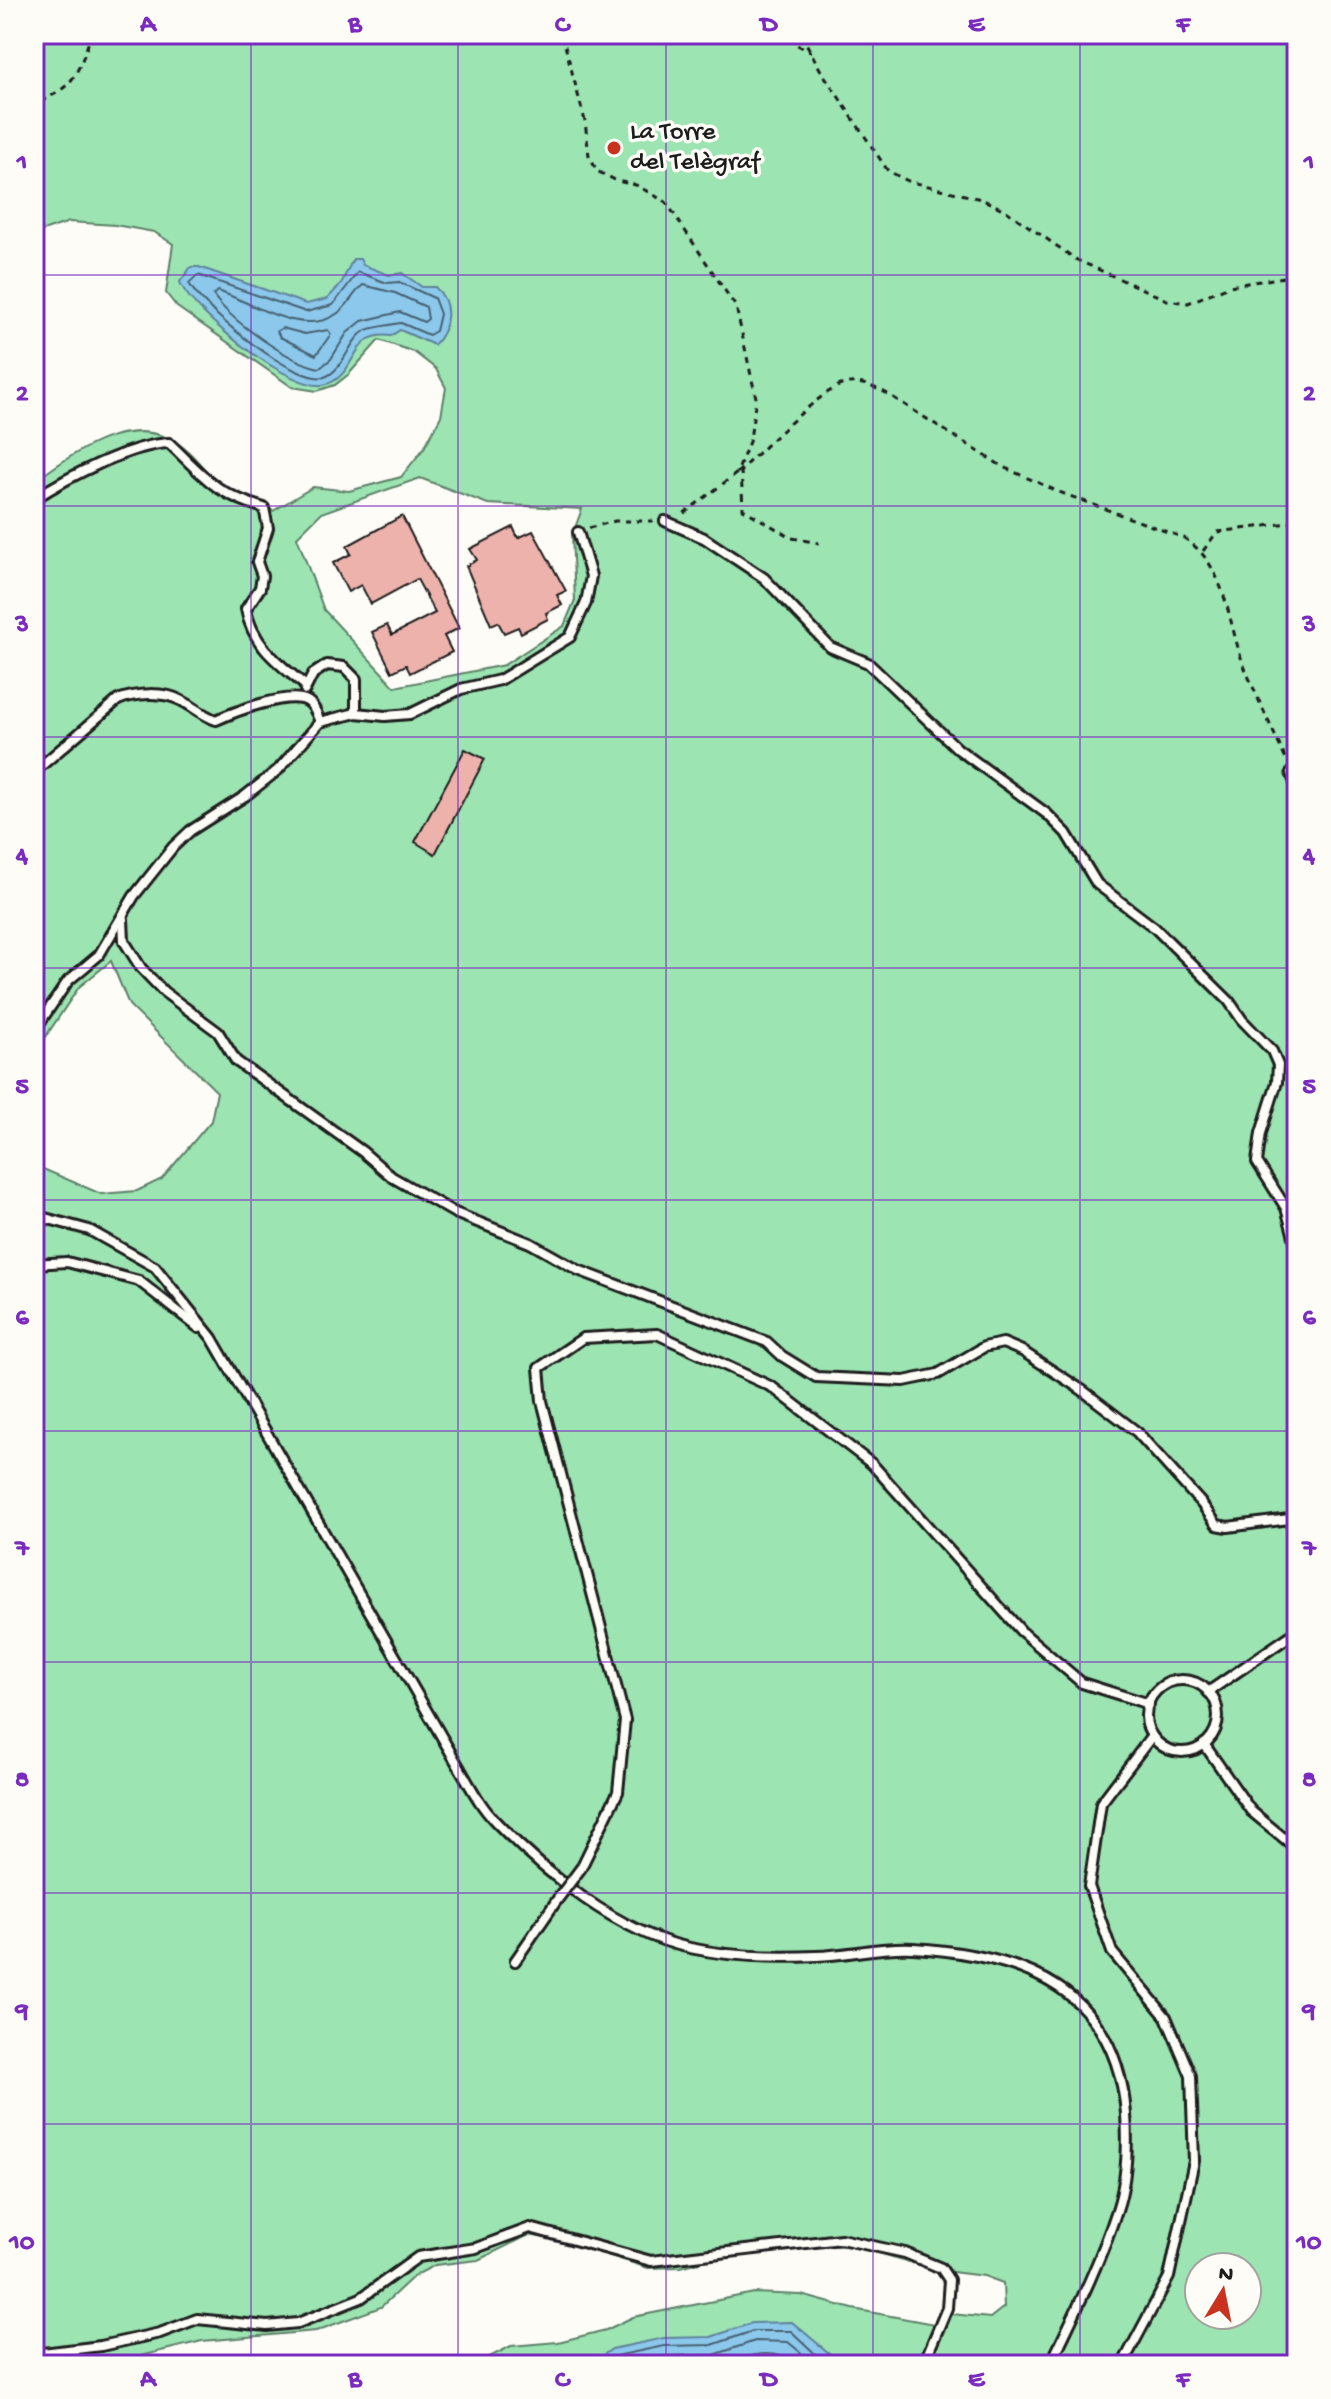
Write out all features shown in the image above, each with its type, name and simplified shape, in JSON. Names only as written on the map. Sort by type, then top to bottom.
[{"type":"lane","points":[[34,499],[97,466],[154,444],[169,443],[214,488],[231,498],[264,508],[268,528],[257,562],[262,576],[260,588],[246,609],[249,627],[263,648],[306,686]]},
{"type":"lane","points":[[665,521],[704,538],[764,578],[830,647],[868,663],[958,749],[1047,814],[1066,833],[1097,884],[1155,928],[1229,1001],[1242,1020],[1272,1051],[1278,1065],[1277,1082],[1261,1133],[1257,1162],[1286,1208],[1297,1248]]},
{"type":"lane","points":[[34,1031],[68,981],[99,955],[134,896],[173,847],[190,831],[245,796],[278,770],[320,722],[356,713],[385,716],[410,714],[461,689],[500,680],[570,637],[586,603],[591,576],[578,532]]},
{"type":"lane","points":[[303,698],[313,674],[327,665],[344,667],[356,679],[356,713]]},
{"type":"lane","points":[[34,772],[118,700],[132,694],[182,700],[195,712],[216,720],[257,702],[303,698],[312,704],[320,722]]},
{"type":"lane","points":[[1291,773],[1297,788]]},
{"type":"lane","points":[[123,919],[124,941],[141,968],[164,992],[218,1032],[236,1061],[363,1152],[392,1177],[455,1213],[530,1243],[578,1270],[767,1342],[816,1377],[904,1381],[938,1374],[984,1347],[1003,1343],[1022,1351],[1082,1390],[1137,1432],[1217,1525],[1228,1527],[1289,1519],[1297,1514]]},
{"type":"lane","points":[[34,1215],[89,1230],[155,1267],[212,1338],[462,1772],[492,1819],[549,1870],[641,1932],[690,1948],[748,1956],[816,1956],[909,1948],[973,1954],[1026,1971],[1069,1992],[1098,2025],[1115,2053],[1124,2085],[1126,2166],[1118,2207],[1101,2252],[1050,2365]]},
{"type":"lane","points":[[34,1264],[67,1262],[139,1281],[212,1338]]},
{"type":"lane","points":[[515,1961],[581,1868],[618,1792],[625,1720],[542,1401],[539,1368],[583,1338],[657,1334],[772,1387],[872,1464],[1021,1631],[1082,1683],[1149,1704]]},
{"type":"lane","points":[[1208,1692],[1297,1631]]},
{"type":"lane","points":[[1175,1681],[1199,1684],[1208,1692],[1218,1713],[1212,1736],[1204,1744],[1182,1752],[1171,1750],[1152,1736],[1148,1726],[1149,1704],[1164,1685],[1175,1681]]},
{"type":"lane","points":[[1122,2365],[1169,2277],[1194,2161],[1191,2076],[1166,2017],[1112,1952],[1089,1886],[1101,1803],[1152,1736]]},
{"type":"lane","points":[[1204,1744],[1251,1811],[1297,1849]]},
{"type":"lane","points":[[34,2354],[101,2346],[160,2333],[197,2319],[267,2326],[298,2323],[361,2298],[418,2257],[476,2248],[530,2228],[651,2261],[841,2239],[869,2242],[905,2253],[941,2268],[949,2280],[947,2308],[923,2365]]},
{"type":"path","points":[[34,112],[53,91],[66,86],[72,79],[92,34]]},
{"type":"path","points":[[562,34],[585,121],[589,156],[597,171],[617,181],[636,185],[666,202],[736,307],[756,398],[750,439],[739,471],[743,509],[792,538],[819,543]]},
{"type":"path","points":[[776,34],[811,52]]},
{"type":"path","points":[[801,34],[888,171],[908,181],[961,193],[1005,210],[1077,260],[1167,300],[1188,303],[1229,286],[1297,275]]},
{"type":"path","points":[[578,532],[615,521],[665,521],[690,512],[816,403],[843,384],[866,384],[886,393],[1003,467],[1184,538],[1203,551],[1216,571],[1243,662],[1291,773]]},
{"type":"path","points":[[1203,551],[1217,532],[1297,522]]},
{"type":"green space","points":[[34,34],[1297,34],[1297,2365],[474,2365],[511,2346],[558,2342],[606,2330],[633,2317],[754,2293],[801,2295],[853,2309],[934,2324],[952,2314],[990,2318],[1004,2307],[1003,2283],[984,2276],[936,2270],[859,2247],[828,2245],[721,2256],[681,2267],[648,2268],[567,2242],[529,2235],[478,2260],[435,2265],[414,2276],[381,2307],[316,2331],[202,2341],[103,2365],[34,2365],[34,1165],[101,1194],[137,1191],[162,1179],[211,1121],[217,1092],[129,1005],[111,961],[79,987],[34,1054],[34,482],[68,458],[106,438],[146,432],[165,437],[184,448],[228,492],[263,504],[273,511],[313,487],[349,491],[401,477],[424,448],[441,416],[446,388],[436,369],[414,352],[379,340],[335,385],[317,391],[292,387],[177,307],[166,293],[173,244],[154,232],[69,222],[34,234]],"holes":[[[420,478],[488,504],[582,509],[572,536],[575,600],[564,626],[504,665],[395,687],[324,610],[297,537],[321,513]]]},
{"type":"water","points":[[353,259],[360,259],[363,265],[389,275],[402,273],[422,287],[435,287],[445,300],[446,323],[434,345],[400,330],[391,336],[368,340],[345,371],[327,384],[312,384],[292,377],[246,349],[203,312],[180,282],[191,267],[199,267],[306,304],[327,299],[341,284]]},
{"type":"water","points":[[792,2322],[836,2359],[835,2365],[589,2365],[612,2349],[664,2338],[711,2337],[752,2323]]},
{"type":"building","points":[[402,516],[459,628],[444,636],[452,652],[410,673],[406,665],[392,672],[372,632],[387,625],[392,635],[435,613],[417,579],[371,604],[361,585],[348,592],[333,563],[351,554],[347,546]]},
{"type":"building","points":[[513,527],[518,538],[533,531],[566,591],[557,595],[562,605],[546,613],[548,619],[521,633],[518,627],[504,633],[498,622],[491,625],[466,566],[477,560],[470,549]]},
{"type":"building","points":[[465,749],[485,759],[435,854],[415,842]]},
{"type":"place","name":"La Torre del Telègraf","points":[[614,148]]}]
